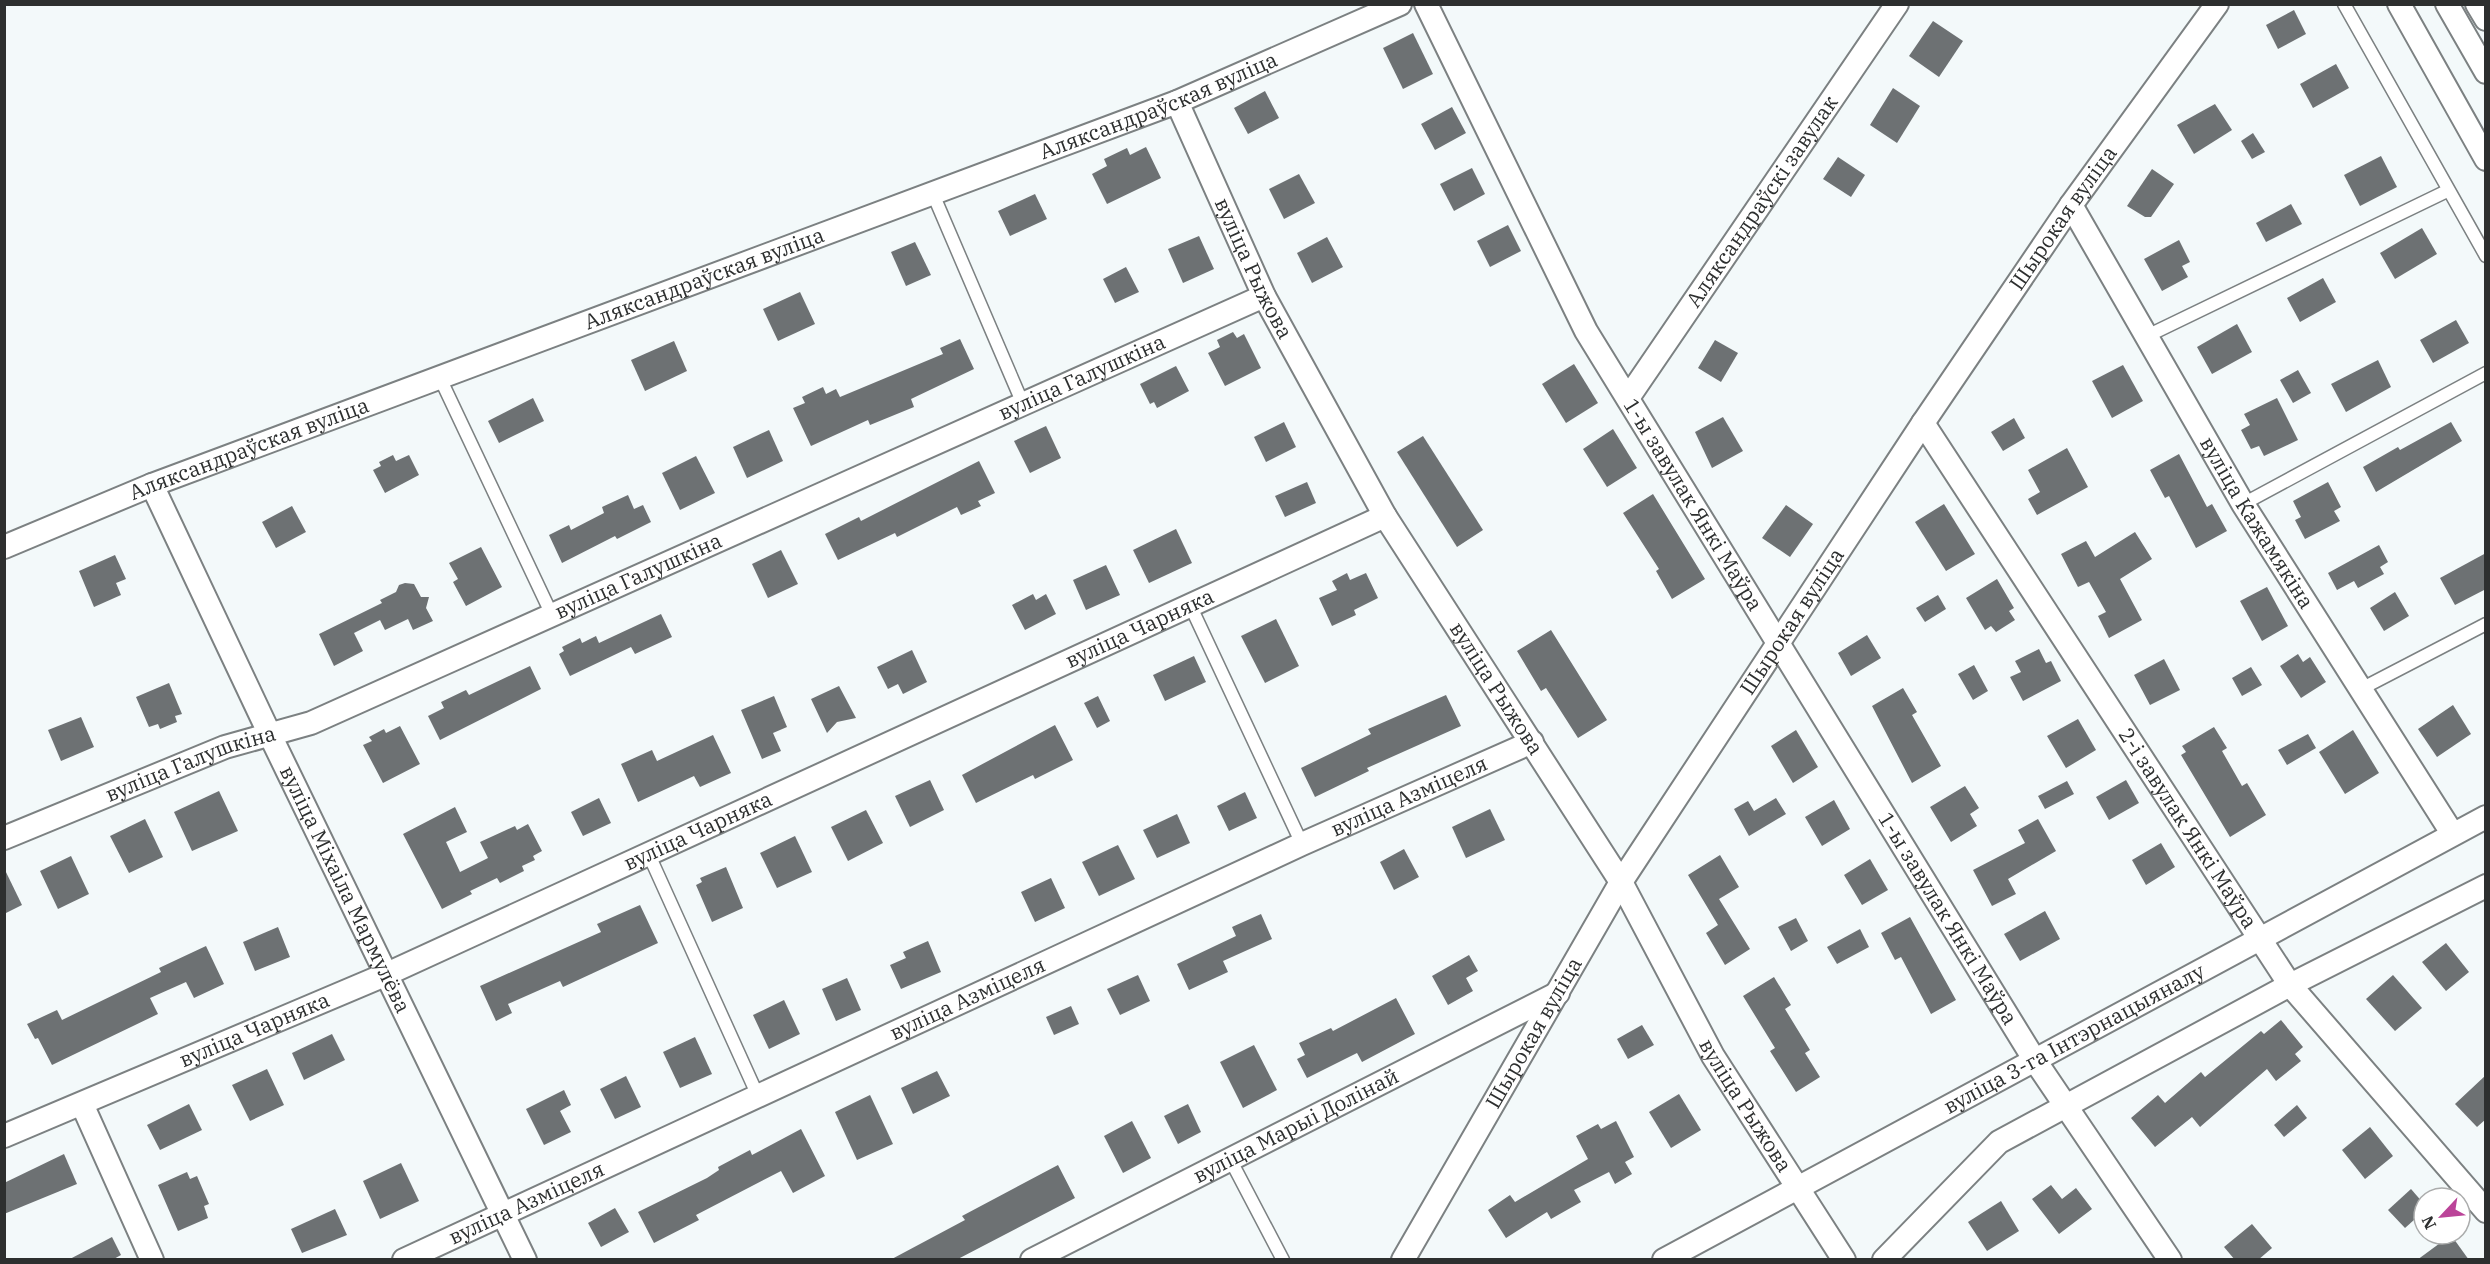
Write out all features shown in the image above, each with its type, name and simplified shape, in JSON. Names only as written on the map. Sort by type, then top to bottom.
[{"type":"street","name":"Аляксандраўская вуліца","points":[[4,547],[152,485],[1177,102],[1400,4]]},
{"type":"street","name":"1-ы завулак Янкі Маўра","points":[[1426,4],[1586,331],[2034,1059],[2170,1260]]},
{"type":"street","name":"Аляксандраўскі завулак","points":[[1628,398],[1897,4]]},
{"type":"street","name":"Шырокая вуліца","points":[[1403,1260],[1621,882],[1923,423],[2071,205],[2217,4]]},
{"type":"street","points":[[2399,4],[2486,159]]},
{"type":"street","points":[[2447,4],[2486,72]]},
{"type":"street","points":[[2477,4],[2486,19]]},
{"type":"street","name":"вуліца Рыжова","points":[[1177,102],[1264,296],[1385,516],[1621,882],[1713,1056],[1844,1260]]},
{"type":"street","name":"вуліца Кажамякіна","points":[[2071,205],[2243,504],[2452,834]]},
{"type":"street","name":"вуліца Галушкіна","points":[[4,838],[225,747],[311,723],[1264,296]]},
{"type":"street","name":"2-і завулак Янкі Маўра","points":[[1923,423],[2290,985],[2486,1211]]},
{"type":"street","name":"вуліца Міхаіла Мармулёва","points":[[152,485],[270,735],[525,1260]]},
{"type":"street","name":"вуліца Чарняка","points":[[4,1136],[387,974],[1385,516]]},
{"type":"street","name":"вуліца Азміцеля","points":[[404,1260],[1302,844],[1532,742]]},
{"type":"street","name":"вуліца 3-га Інтэрнацыяналу","points":[[1664,1260],[1797,1186],[2486,816]]},
{"type":"street","points":[[1884,1260],[1999,1142],[2290,985],[2486,886]]},
{"type":"street","name":"вуліца Марыі Долінай","points":[[1032,1260],[1059,1253],[1230,1159],[1558,993]]},
{"type":"street","points":[[82,1104],[152,1260]]},
{"type":"lane","points":[[2344,4],[2447,191],[2486,256]]},
{"type":"lane","points":[[2147,336],[2447,191]]},
{"type":"lane","points":[[933,194],[1023,404]]},
{"type":"lane","points":[[2243,504],[2486,373]]},
{"type":"lane","points":[[440,378],[552,615]]},
{"type":"lane","points":[[1190,605],[1302,844]]},
{"type":"lane","points":[[2360,690],[2486,624]]},
{"type":"lane","points":[[649,855],[758,1096]]},
{"type":"lane","points":[[1230,1159],[1283,1260]]},
{"type":"building","points":[[2294,10],[2306,34],[2278,49],[2266,25]]},
{"type":"building","points":[[1933,21],[1963,41],[1939,77],[1909,56]]},
{"type":"building","points":[[1413,33],[1433,74],[1403,89],[1383,48]]},
{"type":"building","points":[[2336,64],[2349,88],[2313,108],[2300,84]]},
{"type":"building","points":[[1893,88],[1920,106],[1897,143],[1870,125]]},
{"type":"building","points":[[1265,91],[1279,118],[1248,134],[1234,108]]},
{"type":"building","points":[[2215,104],[2232,130],[2194,154],[2177,125]]},
{"type":"building","points":[[1452,107],[1466,133],[1435,150],[1421,124]]},
{"type":"building","points":[[2253,133],[2265,152],[2252,159],[2241,141]]},
{"type":"building","points":[[1146,147],[1161,178],[1107,204],[1092,174],[1107,166],[1104,159],[1127,148],[1130,155]]},
{"type":"building","points":[[2381,156],[2397,187],[2360,206],[2344,175]]},
{"type":"building","points":[[1838,157],[1865,175],[1851,197],[1823,179]]},
{"type":"building","points":[[1472,168],[1485,194],[1454,211],[1440,184]]},
{"type":"building","points":[[2152,169],[2174,184],[2151,217],[2145,217],[2127,206]]},
{"type":"building","points":[[1299,174],[1315,203],[1284,219],[1269,189]]},
{"type":"building","points":[[1035,194],[1047,219],[1010,236],[998,211]]},
{"type":"building","points":[[2291,204],[2302,224],[2266,242],[2256,223]]},
{"type":"building","points":[[1508,225],[1521,251],[1490,267],[1477,241]]},
{"type":"building","points":[[2422,228],[2437,254],[2395,279],[2380,253]]},
{"type":"building","points":[[1199,236],[1214,269],[1183,283],[1168,249]]},
{"type":"building","points":[[1327,237],[1343,267],[1312,283],[1297,253]]},
{"type":"building","points":[[2179,240],[2190,262],[2182,266],[2188,277],[2162,291],[2144,259]]},
{"type":"building","points":[[915,242],[931,275],[906,286],[891,252]]},
{"type":"building","points":[[1126,267],[1139,292],[1115,303],[1103,279]]},
{"type":"building","points":[[2323,278],[2336,302],[2300,322],[2287,298]]},
{"type":"building","points":[[800,292],[815,324],[778,341],[763,309]]},
{"type":"building","points":[[2456,320],[2469,343],[2433,363],[2420,340]]},
{"type":"building","points":[[2237,324],[2252,352],[2212,374],[2197,347]]},
{"type":"building","points":[[1233,332],[1237,338],[1244,334],[1261,368],[1225,386],[1208,353],[1220,347],[1217,340]]},
{"type":"building","points":[[960,339],[974,369],[911,399],[914,407],[870,425],[868,420],[811,446],[793,408],[805,403],[802,397],[823,387],[826,394],[836,389],[840,397],[943,354],[940,348]]},
{"type":"building","points":[[1715,340],[1738,353],[1721,382],[1698,368]]},
{"type":"building","points":[[674,341],[687,371],[645,391],[631,360]]},
{"type":"building","points":[[2378,360],[2391,387],[2346,412],[2331,384]]},
{"type":"building","points":[[1574,364],[1598,403],[1566,423],[1542,384]]},
{"type":"building","points":[[2123,365],[2143,401],[2112,418],[2092,381]]},
{"type":"building","points":[[1176,366],[1189,391],[1157,408],[1154,402],[1150,404],[1140,384]]},
{"type":"building","points":[[2298,370],[2311,393],[2293,403],[2280,380]]},
{"type":"building","points":[[533,398],[544,421],[499,443],[488,421]]},
{"type":"building","points":[[2277,398],[2298,440],[2264,456],[2259,446],[2251,449],[2241,430],[2250,425],[2244,414]]},
{"type":"building","points":[[1723,417],[1743,451],[1712,468],[1695,432]]},
{"type":"building","points":[[2014,418],[2025,438],[2003,451],[1991,432]]},
{"type":"building","points":[[1284,422],[1296,447],[1266,462],[1254,437]]},
{"type":"building","points":[[2451,422],[2462,441],[2376,492],[2363,467],[2398,447],[2400,450]]},
{"type":"building","points":[[1046,426],[1061,458],[1030,473],[1014,441]]},
{"type":"building","points":[[1613,429],[1637,468],[1607,487],[1583,449]]},
{"type":"building","points":[[769,430],[783,461],[747,478],[733,447]]},
{"type":"building","points":[[1423,436],[1483,530],[1457,547],[1397,452]]},
{"type":"building","points":[[2067,448],[2088,487],[2037,515],[2028,499],[2040,492],[2028,470]]},
{"type":"building","points":[[2179,454],[2207,507],[2212,504],[2227,531],[2196,548],[2169,496],[2165,498],[2150,470]]},
{"type":"building","points":[[393,455],[396,461],[409,455],[419,475],[385,493],[373,470],[381,466],[379,462]]},
{"type":"building","points":[[696,456],[715,493],[680,510],[662,473]]},
{"type":"building","points":[[979,461],[995,493],[978,501],[981,506],[961,515],[957,507],[897,537],[895,533],[838,560],[825,534],[859,517],[861,521]]},
{"type":"building","points":[[1307,482],[1316,503],[1285,517],[1275,496]]},
{"type":"building","points":[[2328,482],[2341,507],[2334,511],[2340,521],[2305,539],[2295,520],[2301,517],[2293,501]]},
{"type":"building","points":[[1653,494],[1705,579],[1672,599],[1656,571],[1659,569],[1623,513]]},
{"type":"building","points":[[628,495],[634,509],[643,505],[651,522],[617,539],[615,536],[562,563],[549,535],[569,525],[571,530],[604,513],[602,507]]},
{"type":"building","points":[[1944,504],[1975,554],[1946,571],[1915,522]]},
{"type":"building","points":[[1786,505],[1813,524],[1790,557],[1762,538]]},
{"type":"building","points":[[292,506],[306,532],[276,548],[262,522]]},
{"type":"building","points":[[1176,529],[1192,563],[1149,583],[1133,550]]},
{"type":"building","points":[[2135,532],[2152,559],[2120,579],[2142,620],[2109,638],[2098,616],[2106,612],[2089,582],[2078,587],[2061,554],[2086,541],[2095,557]]},
{"type":"building","points":[[2379,545],[2388,562],[2380,567],[2384,574],[2358,588],[2354,581],[2337,590],[2328,573]]},
{"type":"building","points":[[481,547],[502,587],[466,606],[453,582],[458,579],[449,563]]},
{"type":"building","points":[[781,550],[798,584],[768,598],[752,564]]},
{"type":"building","points":[[2486,553],[2486,589],[2455,605],[2440,578]]},
{"type":"building","points":[[115,555],[126,579],[116,583],[121,595],[94,607],[79,571]]},
{"type":"building","points":[[1106,565],[1120,595],[1086,610],[1073,580]]},
{"type":"building","points":[[1347,573],[1350,580],[1366,573],[1378,598],[1354,610],[1356,615],[1332,626],[1319,598],[1337,590],[1332,581]]},
{"type":"building","points":[[1997,579],[2014,608],[2009,611],[2015,620],[1996,632],[1991,626],[1985,630],[1966,598]]},
{"type":"building","points":[[414,584],[421,597],[429,597],[426,608],[433,621],[413,630],[408,619],[385,630],[380,620],[354,633],[363,651],[334,666],[319,634],[382,603],[380,600],[396,592],[399,585]]},
{"type":"building","points":[[2267,587],[2288,626],[2262,641],[2240,601]]},
{"type":"building","points":[[2395,592],[2409,616],[2384,631],[2370,608]]},
{"type":"building","points":[[1033,594],[1036,600],[1046,594],[1056,614],[1025,630],[1012,605]]},
{"type":"building","points":[[1938,595],[1946,609],[1925,622],[1916,608]]},
{"type":"building","points":[[661,614],[672,637],[635,654],[631,647],[570,676],[559,654],[564,651],[562,647],[580,638],[582,643],[596,636],[599,643]]},
{"type":"building","points":[[1276,619],[1299,666],[1265,683],[1241,636]]},
{"type":"building","points":[[1551,630],[1607,720],[1578,738],[1546,688],[1541,691],[1517,651]]},
{"type":"building","points":[[1867,635],[1881,658],[1851,676],[1838,653]]},
{"type":"building","points":[[2039,649],[2046,663],[2051,661],[2061,681],[2023,701],[2010,677],[2021,672],[2015,661]]},
{"type":"building","points":[[912,650],[927,682],[903,694],[898,684],[888,689],[877,667]]},
{"type":"building","points":[[2298,654],[2303,662],[2310,657],[2326,682],[2301,698],[2280,666]]},
{"type":"building","points":[[1194,656],[1206,682],[1165,701],[1153,675]]},
{"type":"building","points":[[2164,659],[2180,690],[2150,705],[2134,675]]},
{"type":"building","points":[[1974,665],[1988,691],[1973,700],[1958,674]]},
{"type":"building","points":[[530,666],[541,689],[440,740],[428,716],[444,708],[441,702],[466,690],[469,695]]},
{"type":"building","points":[[2251,667],[2262,685],[2242,696],[2232,678]]},
{"type":"building","points":[[169,683],[182,714],[175,716],[177,722],[160,729],[158,724],[149,727],[136,697]]},
{"type":"building","points":[[839,686],[856,718],[837,722],[827,733],[811,699]]},
{"type":"building","points":[[1903,688],[1917,712],[1912,715],[1941,766],[1912,783],[1872,706]]},
{"type":"building","points":[[1446,695],[1461,726],[1367,768],[1369,771],[1315,797],[1301,768],[1371,734],[1368,729]]},
{"type":"building","points":[[774,696],[787,727],[773,733],[781,751],[762,759],[741,710]]},
{"type":"building","points":[[1098,696],[1110,721],[1097,728],[1084,703]]},
{"type":"building","points":[[2453,705],[2471,734],[2437,757],[2418,729]]},
{"type":"building","points":[[81,717],[94,747],[61,761],[48,730]]},
{"type":"building","points":[[2078,719],[2096,750],[2066,768],[2047,736]]},
{"type":"building","points":[[1055,725],[1073,760],[1035,779],[1033,775],[976,803],[962,775]]},
{"type":"building","points":[[400,726],[420,764],[383,783],[363,745],[372,741],[369,737],[384,729],[386,733]]},
{"type":"building","points":[[2214,727],[2227,748],[2222,751],[2242,786],[2247,783],[2266,815],[2230,837],[2181,755],[2186,752],[2182,746]]},
{"type":"building","points":[[1796,730],[1818,767],[1793,783],[1771,746]]},
{"type":"building","points":[[2353,730],[2379,773],[2345,794],[2319,752]]},
{"type":"building","points":[[2308,734],[2316,748],[2287,765],[2278,750]]},
{"type":"building","points":[[713,735],[731,773],[700,787],[694,776],[638,802],[621,764],[652,750],[657,761]]},
{"type":"building","points":[[930,780],[944,810],[910,827],[895,796]]},
{"type":"building","points":[[2126,780],[2139,803],[2109,820],[2096,797]]},
{"type":"building","points":[[2067,781],[2074,794],[2045,809],[2038,796]]},
{"type":"building","points":[[1965,786],[1979,808],[1970,814],[1977,826],[1951,842],[1930,807]]},
{"type":"building","points":[[219,791],[238,831],[192,851],[174,812]]},
{"type":"building","points":[[1245,792],[1257,818],[1229,831],[1217,806]]},
{"type":"building","points":[[599,798],[611,823],[583,836],[571,812]]},
{"type":"building","points":[[1776,798],[1786,814],[1749,836],[1734,809],[1748,801],[1754,811]]},
{"type":"building","points":[[1834,800],[1850,829],[1822,846],[1805,817]]},
{"type":"building","points":[[455,807],[467,832],[446,842],[460,872],[488,858],[480,842],[515,826],[517,830],[528,824],[542,851],[533,856],[535,860],[522,866],[524,871],[500,883],[497,878],[470,891],[472,894],[442,909],[403,834]]},
{"type":"building","points":[[1490,809],[1505,840],[1466,858],[1452,827]]},
{"type":"building","points":[[866,810],[883,843],[848,861],[831,827]]},
{"type":"building","points":[[1177,814],[1190,843],[1157,858],[1143,830]]},
{"type":"building","points":[[145,819],[163,857],[129,873],[110,836]]},
{"type":"building","points":[[2038,819],[2056,851],[2008,879],[2016,894],[1992,906],[1973,870],[2025,843],[2018,830]]},
{"type":"building","points":[[795,836],[812,872],[777,888],[760,853]]},
{"type":"building","points":[[2161,843],[2175,867],[2146,885],[2132,860]]},
{"type":"building","points":[[1118,845],[1135,879],[1099,896],[1082,862]]},
{"type":"building","points":[[1404,849],[1419,877],[1394,890],[1380,862]]},
{"type":"building","points":[[1720,855],[1739,887],[1719,899],[1750,949],[1725,965],[1706,933],[1718,925],[1688,875]]},
{"type":"building","points":[[71,856],[89,894],[58,909],[40,871]]},
{"type":"building","points":[[1870,859],[1888,890],[1862,905],[1844,875]]},
{"type":"building","points":[[726,867],[743,908],[712,922],[696,885],[702,882],[700,878]]},
{"type":"building","points":[[4,868],[22,905],[4,914]]},
{"type":"building","points":[[1051,878],[1065,908],[1035,922],[1021,892]]},
{"type":"building","points":[[640,905],[658,943],[563,987],[560,981],[508,1004],[512,1013],[496,1021],[480,986],[601,932],[597,924]]},
{"type":"building","points":[[2045,911],[2060,939],[2020,961],[2004,934]]},
{"type":"building","points":[[1261,914],[1272,939],[1223,961],[1228,972],[1189,990],[1177,964],[1236,936],[1232,927]]},
{"type":"building","points":[[1910,917],[1956,1000],[1931,1014],[1901,957],[1895,960],[1881,933]]},
{"type":"building","points":[[1796,918],[1808,941],[1791,951],[1778,927]]},
{"type":"building","points":[[278,927],[290,957],[255,971],[243,942]]},
{"type":"building","points":[[1860,929],[1869,947],[1837,964],[1827,947]]},
{"type":"building","points":[[928,941],[941,972],[901,989],[890,965],[906,958],[903,952]]},
{"type":"building","points":[[2446,943],[2469,972],[2446,991],[2422,962]]},
{"type":"building","points":[[206,946],[224,984],[194,998],[186,982],[150,998],[158,1014],[52,1065],[38,1038],[35,1039],[27,1024],[57,1010],[62,1020],[161,972],[159,968]]},
{"type":"building","points":[[1469,955],[1478,971],[1466,978],[1473,991],[1448,1005],[1432,976]]},
{"type":"building","points":[[1138,975],[1150,1001],[1120,1015],[1107,989]]},
{"type":"building","points":[[2393,975],[2422,1008],[2395,1031],[2366,999]]},
{"type":"building","points":[[1774,977],[1791,1005],[1785,1009],[1810,1050],[1805,1053],[1820,1077],[1796,1092],[1770,1051],[1775,1048],[1743,996]]},
{"type":"building","points":[[847,978],[861,1010],[836,1021],[822,989]]},
{"type":"building","points":[[1396,998],[1415,1034],[1362,1062],[1357,1053],[1307,1078],[1297,1059],[1305,1055],[1299,1043],[1331,1028],[1333,1031]]},
{"type":"building","points":[[784,1000],[800,1034],[769,1049],[753,1015]]},
{"type":"building","points":[[1071,1006],[1079,1024],[1054,1035],[1046,1017]]},
{"type":"building","points":[[2281,1020],[2303,1047],[2295,1054],[2301,1061],[2276,1081],[2267,1069],[2200,1127],[2192,1117],[2155,1147],[2131,1118],[2158,1095],[2165,1103],[2201,1072],[2205,1077],[2261,1031],[2264,1034]]},
{"type":"building","points":[[1642,1025],[1654,1045],[1628,1059],[1617,1039]]},
{"type":"building","points":[[332,1034],[345,1060],[304,1080],[292,1053]]},
{"type":"building","points":[[695,1037],[712,1074],[680,1088],[663,1052]]},
{"type":"building","points":[[1254,1045],[1277,1090],[1243,1108],[1220,1062]]},
{"type":"building","points":[[267,1069],[284,1105],[250,1121],[232,1085]]},
{"type":"building","points":[[937,1071],[950,1096],[913,1114],[901,1088]]},
{"type":"building","points":[[2486,1075],[2486,1119],[2477,1127],[2455,1104]]},
{"type":"building","points":[[626,1076],[641,1107],[615,1119],[600,1089]]},
{"type":"building","points":[[564,1090],[571,1105],[560,1111],[571,1132],[544,1145],[526,1109]]},
{"type":"building","points":[[1679,1094],[1701,1130],[1671,1148],[1649,1112]]},
{"type":"building","points":[[870,1095],[893,1144],[857,1160],[835,1112]]},
{"type":"building","points":[[189,1104],[202,1130],[160,1150],[147,1125]]},
{"type":"building","points":[[1188,1104],[1201,1132],[1178,1144],[1164,1116]]},
{"type":"building","points":[[2297,1105],[2307,1118],[2284,1137],[2274,1125]]},
{"type":"building","points":[[1132,1121],[1151,1158],[1123,1173],[1104,1136]]},
{"type":"building","points":[[1616,1121],[1634,1157],[1625,1162],[1632,1174],[1615,1184],[1609,1172],[1574,1190],[1581,1202],[1551,1219],[1547,1212],[1506,1238],[1488,1210],[1510,1195],[1515,1202],[1588,1159],[1576,1136],[1598,1124],[1601,1129]]},
{"type":"building","points":[[2370,1127],[2393,1156],[2365,1179],[2342,1150]]},
{"type":"building","points":[[801,1129],[825,1176],[793,1193],[781,1171],[696,1215],[699,1220],[654,1243],[638,1212],[707,1178],[719,1170],[718,1167],[750,1150],[752,1155]]},
{"type":"building","points":[[64,1154],[77,1184],[4,1214],[4,1183]]},
{"type":"building","points":[[401,1163],[419,1201],[380,1219],[363,1181]]},
{"type":"building","points":[[1058,1165],[1075,1198],[956,1260],[890,1260],[965,1220],[962,1216]]},
{"type":"building","points":[[187,1172],[190,1179],[197,1176],[209,1204],[204,1206],[208,1218],[178,1231],[158,1185]]},
{"type":"building","points":[[2051,1185],[2062,1199],[2076,1188],[2092,1209],[2059,1234],[2032,1199]]},
{"type":"building","points":[[2411,1189],[2412,1222],[2405,1228],[2388,1210]]},
{"type":"building","points":[[2001,1201],[2019,1231],[1987,1251],[1968,1222]]},
{"type":"building","points":[[615,1208],[629,1232],[601,1247],[588,1223]]},
{"type":"building","points":[[335,1209],[347,1235],[302,1253],[291,1229]]},
{"type":"building","points":[[2252,1224],[2272,1248],[2258,1260],[2235,1260],[2224,1247]]},
{"type":"building","points":[[112,1237],[121,1255],[112,1260],[68,1260]]},
{"type":"building","points":[[2436,1246],[2459,1246],[2469,1260],[2417,1260]]}]
